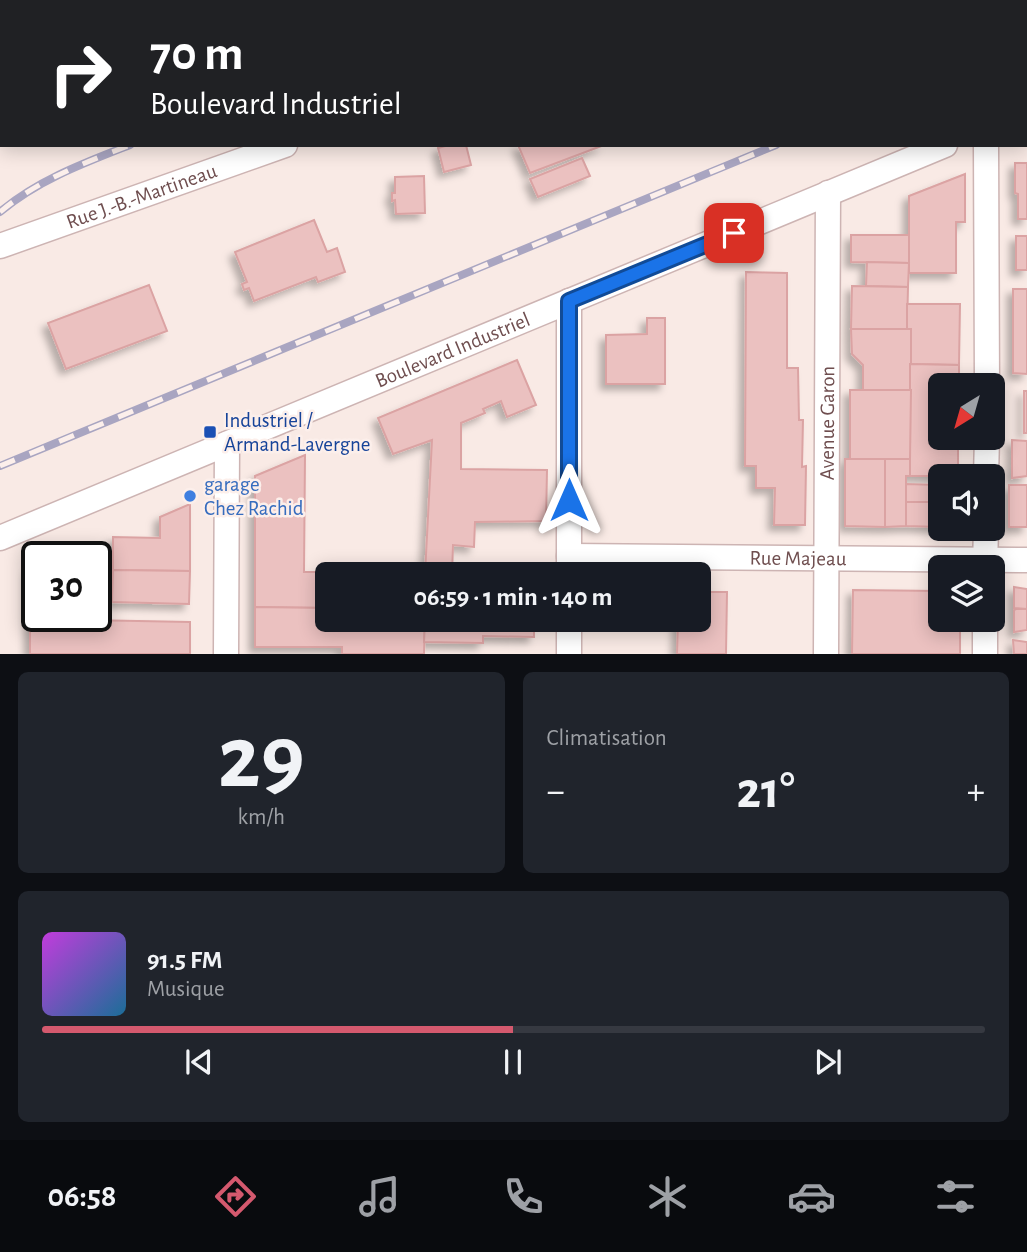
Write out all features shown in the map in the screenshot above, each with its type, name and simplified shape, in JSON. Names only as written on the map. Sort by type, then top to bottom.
[{"type":"street","name":"Rue J.-B.-Martineau","points":[[0,246],[279,147]]},
{"type":"street","name":"Boulevard Industriel","points":[[0,538],[940,147]]},
{"type":"street","points":[[985,147],[987,373]]},
{"type":"street","name":"Avenue Garon","points":[[826,653],[828,193]]},
{"type":"street","points":[[569,301],[569,562]]},
{"type":"street","points":[[226,653],[227,444]]},
{"type":"street","name":"Rue Majeau","points":[[665,562],[826,557],[928,561]]},
{"type":"street","name":"Rue Majeau","points":[[1005,562],[1027,561]]},
{"type":"street","points":[[569,632],[569,653]]},
{"type":"street","points":[[985,632],[985,653]]},
{"type":"building","points":[[466,147],[471,165],[444,172],[438,148]]},
{"type":"building","points":[[519,147],[599,147],[530,173]]},
{"type":"building","points":[[582,158],[590,176],[538,197],[530,179]]},
{"type":"building","points":[[1015,163],[1027,163],[1027,219],[1018,219]]},
{"type":"building","points":[[965,174],[965,222],[956,222],[956,273],[909,273],[909,196]]},
{"type":"building","points":[[424,176],[425,213],[396,214],[395,200],[392,201],[395,177]]},
{"type":"building","points":[[314,220],[327,252],[337,248],[345,272],[318,282],[316,277],[254,301],[249,288],[244,290],[242,284],[247,282],[235,252]]},
{"type":"building","points":[[851,235],[909,235],[909,263],[851,262]]},
{"type":"building","points":[[1016,236],[1027,236],[1027,270],[1016,270]]},
{"type":"building","points":[[867,262],[909,263],[908,287],[866,286]]},
{"type":"building","points":[[746,272],[787,273],[787,368],[798,368],[799,420],[803,420],[802,467],[806,466],[805,525],[774,525],[775,488],[756,488],[756,466],[745,466]]},
{"type":"building","points":[[149,285],[167,331],[66,369],[48,323]]},
{"type":"building","points":[[852,286],[908,287],[907,329],[851,329]]},
{"type":"building","points":[[1013,289],[1027,289],[1027,374],[1013,373]]},
{"type":"building","points":[[907,304],[960,304],[959,365],[910,364],[911,329],[907,329]]},
{"type":"building","points":[[647,318],[665,318],[665,384],[606,384],[606,335],[647,334]]},
{"type":"building","points":[[851,329],[911,329],[911,390],[863,390],[863,365],[852,354]]},
{"type":"building","points":[[517,360],[536,405],[507,417],[501,401],[483,409],[485,413],[461,423],[461,469],[547,470],[546,521],[475,522],[474,547],[453,545],[452,562],[426,562],[432,440],[393,454],[378,418]]},
{"type":"building","points":[[910,364],[959,365],[959,373],[928,373],[928,450],[958,450],[958,464],[928,464],[928,476],[910,476]]},
{"type":"building","points":[[850,390],[911,390],[910,459],[850,459]]},
{"type":"building","points":[[1024,391],[1027,391],[1027,433],[1024,433]]},
{"type":"building","points":[[1012,440],[1027,441],[1027,476],[1012,478]]},
{"type":"building","points":[[305,455],[304,572],[315,572],[315,608],[255,607],[255,476]]},
{"type":"building","points":[[845,459],[885,459],[885,527],[845,526]]},
{"type":"building","points":[[885,459],[910,459],[910,476],[906,476],[906,526],[885,527]]},
{"type":"building","points":[[906,484],[928,485],[928,502],[906,502]]},
{"type":"building","points":[[1009,485],[1027,485],[1027,527],[1009,527]]},
{"type":"building","points":[[906,502],[928,502],[928,527],[906,526]]},
{"type":"building","points":[[190,504],[190,571],[113,570],[113,537],[160,538],[160,517]]},
{"type":"building","points":[[113,570],[190,571],[189,604],[112,602]]},
{"type":"building","points":[[1014,587],[1027,589],[1027,609],[1014,608]]},
{"type":"building","points":[[853,590],[928,591],[928,632],[960,632],[960,654],[852,654]]},
{"type":"building","points":[[711,592],[727,592],[726,654],[677,654],[678,632],[711,632]]},
{"type":"building","points":[[255,607],[315,608],[315,632],[425,632],[424,654],[342,654],[342,647],[255,647]]},
{"type":"building","points":[[1016,609],[1027,609],[1027,630],[1014,632]]},
{"type":"building","points":[[112,620],[190,622],[190,654],[30,654],[30,632],[112,632]]},
{"type":"building","points":[[424,632],[534,632],[534,637],[483,636],[483,643],[424,642]]},
{"type":"building","points":[[1013,640],[1027,642],[1027,654],[1014,654]]},
{"type":"railway","points":[[0,212],[46,181],[125,147]]},
{"type":"railway","points":[[0,466],[771,147]]},
{"type":"place","name":"Industriel / Armand-Lavergne","points":[[210,432]]},
{"type":"place","name":"garage Chez Rachid","points":[[190,496]]},
{"type":"route","points":[[569,500],[569,301],[734,233]]}]
